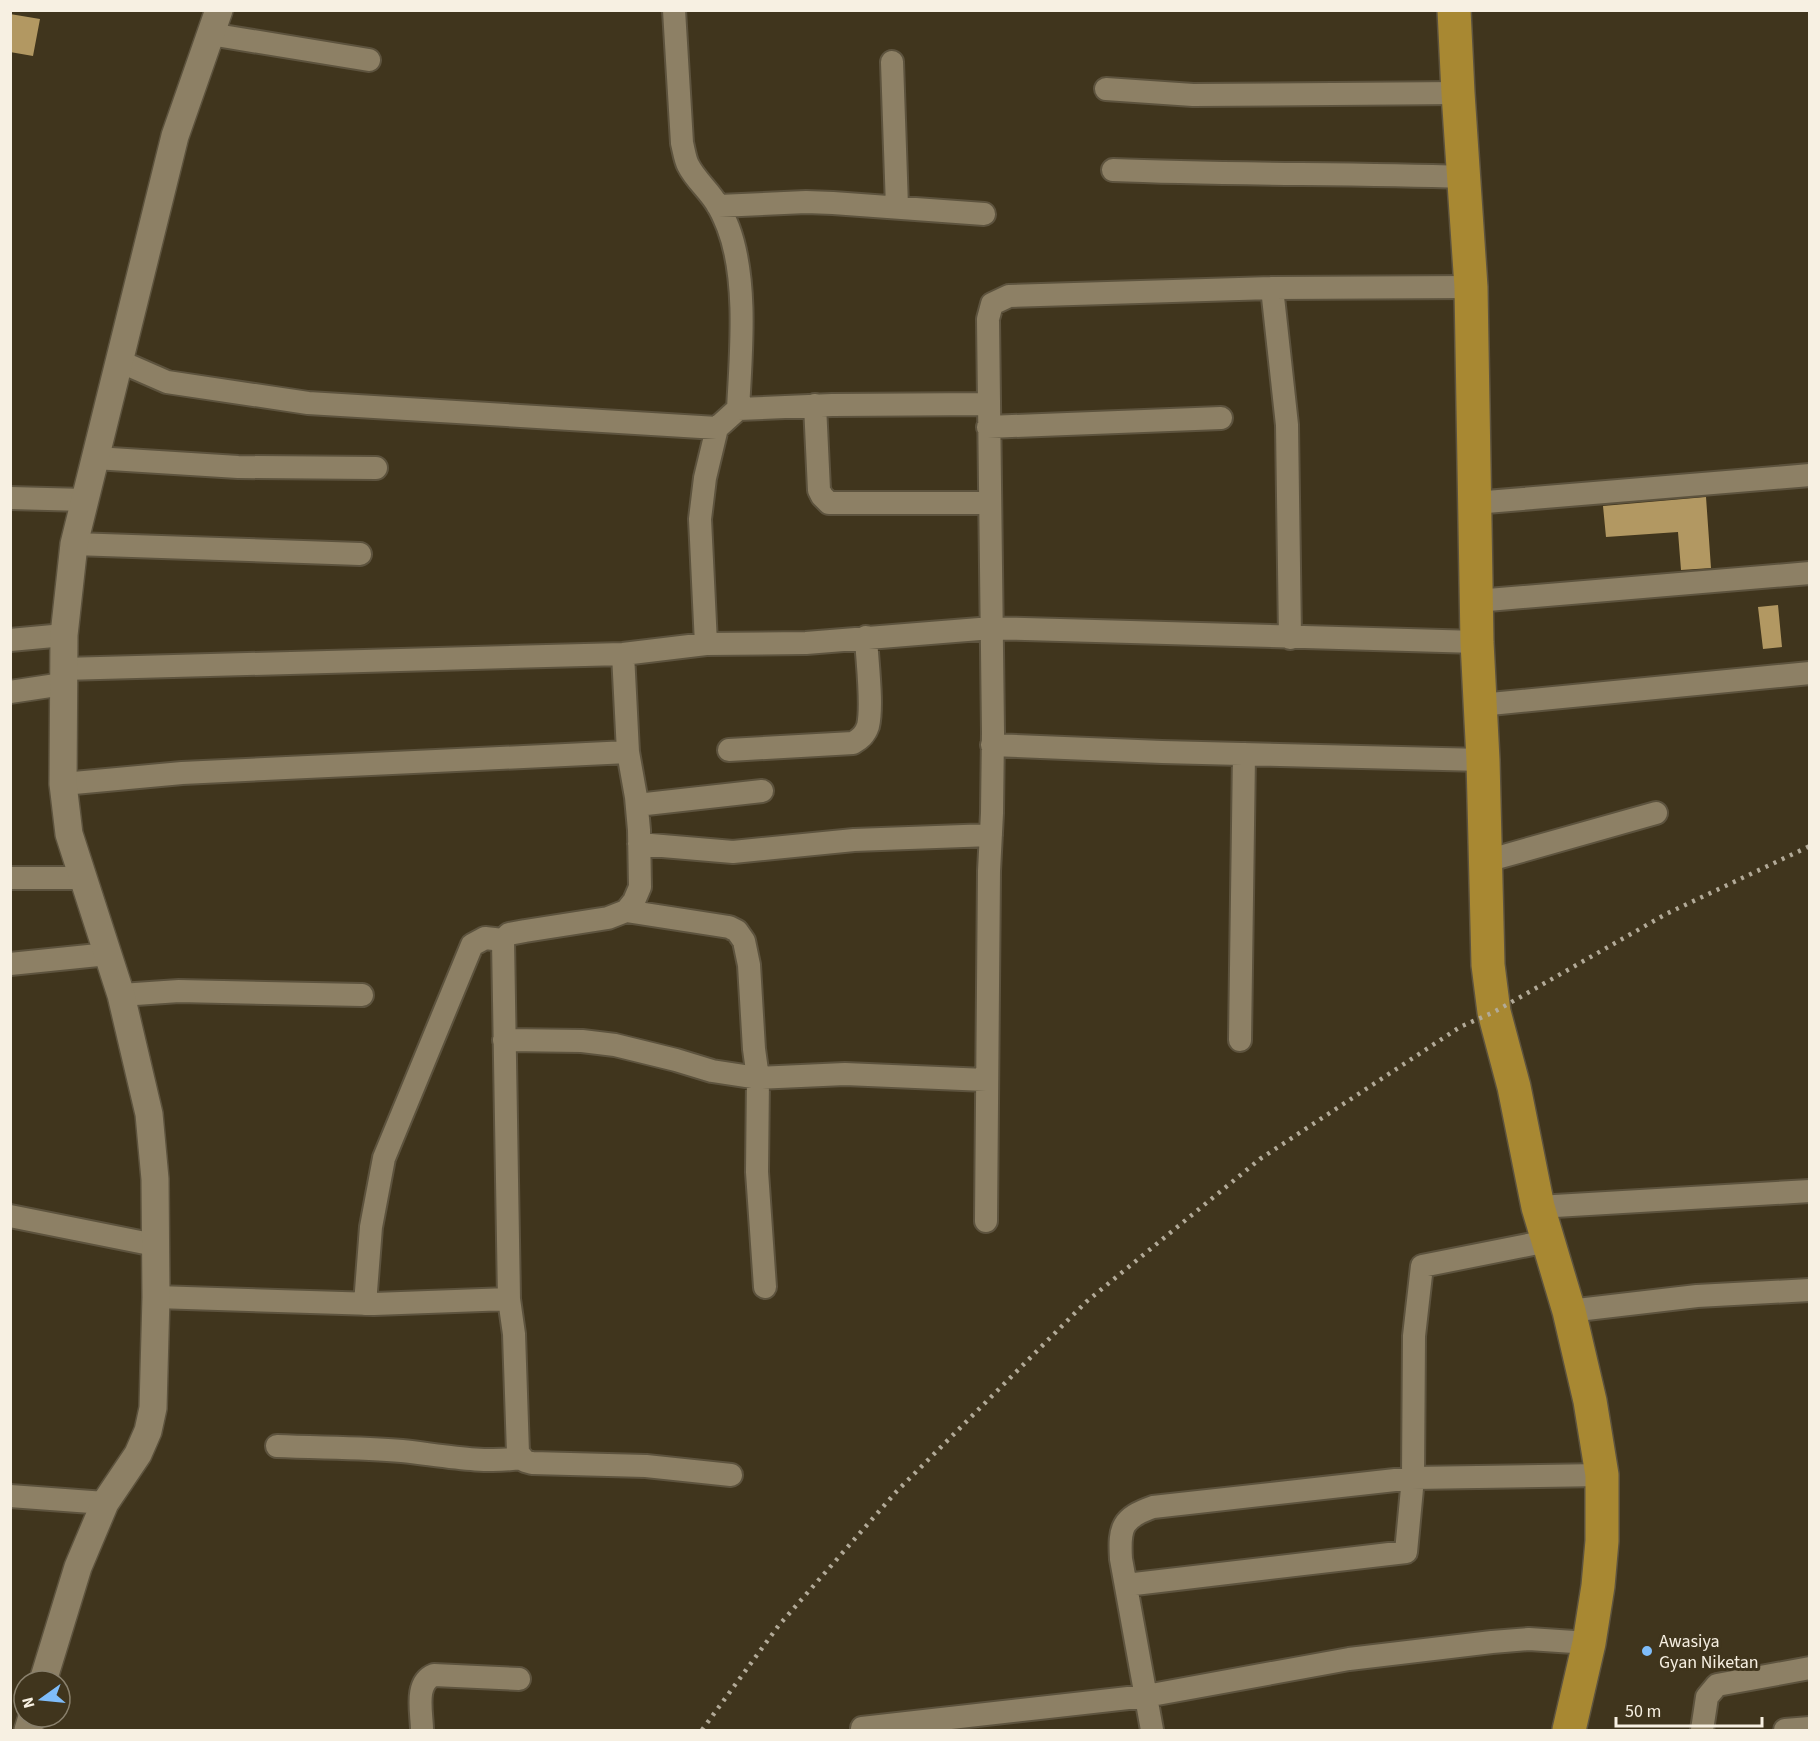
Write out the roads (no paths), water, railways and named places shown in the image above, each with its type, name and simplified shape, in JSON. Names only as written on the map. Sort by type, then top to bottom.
[{"type":"main road","points":[[1454,10],[1471,287],[1477,642],[1483,760],[1488,965],[1494,1012],[1514,1087],[1538,1207],[1569,1311],[1590,1401],[1602,1475],[1602,1541],[1598,1586],[1588,1643],[1565,1730]]},
{"type":"street","points":[[674,10],[682,143],[688,164],[718,206],[734,246],[741,302],[742,337],[738,409]]},
{"type":"street","points":[[47,1669],[78,1567],[105,1503],[138,1454],[148,1431],[153,1408],[156,1297],[155,1179],[149,1114],[121,994],[69,834],[63,784],[64,635],[74,544],[175,136],[214,22],[369,60]]},
{"type":"street","points":[[892,62],[897,207]]},
{"type":"street","points":[[1106,89],[1193,95],[1458,93]]},
{"type":"street","points":[[1113,170],[1196,173],[1355,173],[1463,177]]},
{"type":"street","points":[[718,206],[806,202],[984,214]]},
{"type":"street","points":[[986,1221],[986,1080],[993,745],[988,319],[992,304],[1009,296],[1272,288],[1471,287]]},
{"type":"street","points":[[1272,288],[1287,425],[1290,638]]},
{"type":"street","points":[[119,361],[167,382],[308,403],[717,428]]},
{"type":"street","points":[[815,405],[819,490],[829,503],[989,503]]},
{"type":"street","points":[[706,644],[700,519],[705,478],[717,428],[738,409],[815,405],[988,415],[1221,418]]},
{"type":"street","points":[[95,458],[238,467],[376,468]]},
{"type":"street","points":[[1474,503],[1809,475]]},
{"type":"street","points":[[10,498],[85,500]]},
{"type":"street","points":[[74,544],[360,554]]},
{"type":"street","points":[[1476,601],[1809,573]]},
{"type":"street","points":[[10,692],[63,676],[623,654],[706,644],[806,643],[992,628],[1477,642]]},
{"type":"street","points":[[10,640],[64,635]]},
{"type":"street","points":[[729,750],[853,743],[862,738],[867,728],[869,714],[866,637]]},
{"type":"street","points":[[365,1304],[371,1227],[384,1158],[472,945],[485,939],[502,940],[509,934],[609,918],[626,911],[634,901],[640,887],[637,805],[628,752],[623,654]]},
{"type":"street","points":[[1480,705],[1809,673]]},
{"type":"street","points":[[993,745],[1483,760]]},
{"type":"street","points":[[63,784],[182,773],[628,752]]},
{"type":"street","points":[[1240,1040],[1244,754]]},
{"type":"street","points":[[637,805],[762,791]]},
{"type":"street","points":[[1486,861],[1656,813]]},
{"type":"street","points":[[639,844],[733,852],[854,840],[990,836]]},
{"type":"street","points":[[10,878],[83,878]]},
{"type":"street","points":[[626,911],[729,927],[737,931],[744,941],[749,965],[758,1078],[757,1172],[765,1287]]},
{"type":"street","points":[[502,940],[509,1299],[514,1334],[517,1448],[521,1458]]},
{"type":"street","points":[[10,964],[108,954]]},
{"type":"street","points":[[121,994],[179,992],[362,994]]},
{"type":"street","points":[[504,1040],[582,1041],[615,1045],[712,1071],[758,1078],[845,1074],[986,1080]]},
{"type":"street","points":[[1538,1207],[1809,1191]]},
{"type":"street","points":[[10,1216],[155,1245]]},
{"type":"street","points":[[1126,1585],[1406,1552],[1413,1478],[1414,1336],[1422,1266],[1548,1241]]},
{"type":"street","points":[[1569,1311],[1696,1296],[1809,1290]]},
{"type":"street","points":[[156,1297],[365,1304],[509,1299]]},
{"type":"street","points":[[278,1446],[399,1450],[508,1460],[521,1458],[532,1463],[646,1466],[731,1476]]},
{"type":"street","points":[[1152,1731],[1120,1540],[1124,1524],[1135,1514],[1153,1507],[1413,1478],[1602,1475]]},
{"type":"street","points":[[10,1496],[105,1503]]},
{"type":"street","points":[[862,1728],[1146,1696],[1349,1659],[1491,1642],[1529,1639],[1588,1643]]},
{"type":"street","points":[[1702,1731],[1707,1697],[1718,1685],[1809,1668]]},
{"type":"street","points":[[422,1731],[421,1692],[422,1684],[427,1677],[434,1675],[519,1679]]},
{"type":"street","points":[[1785,1731],[1809,1728]]},
{"type":"railway","points":[[702,1730],[779,1625],[897,1491],[1086,1302],[1260,1159],[1460,1027],[1494,1012],[1666,914],[1810,846]]},
{"type":"place","name":"Awasiya Gyan Niketan","points":[[1647,1651]]}]
